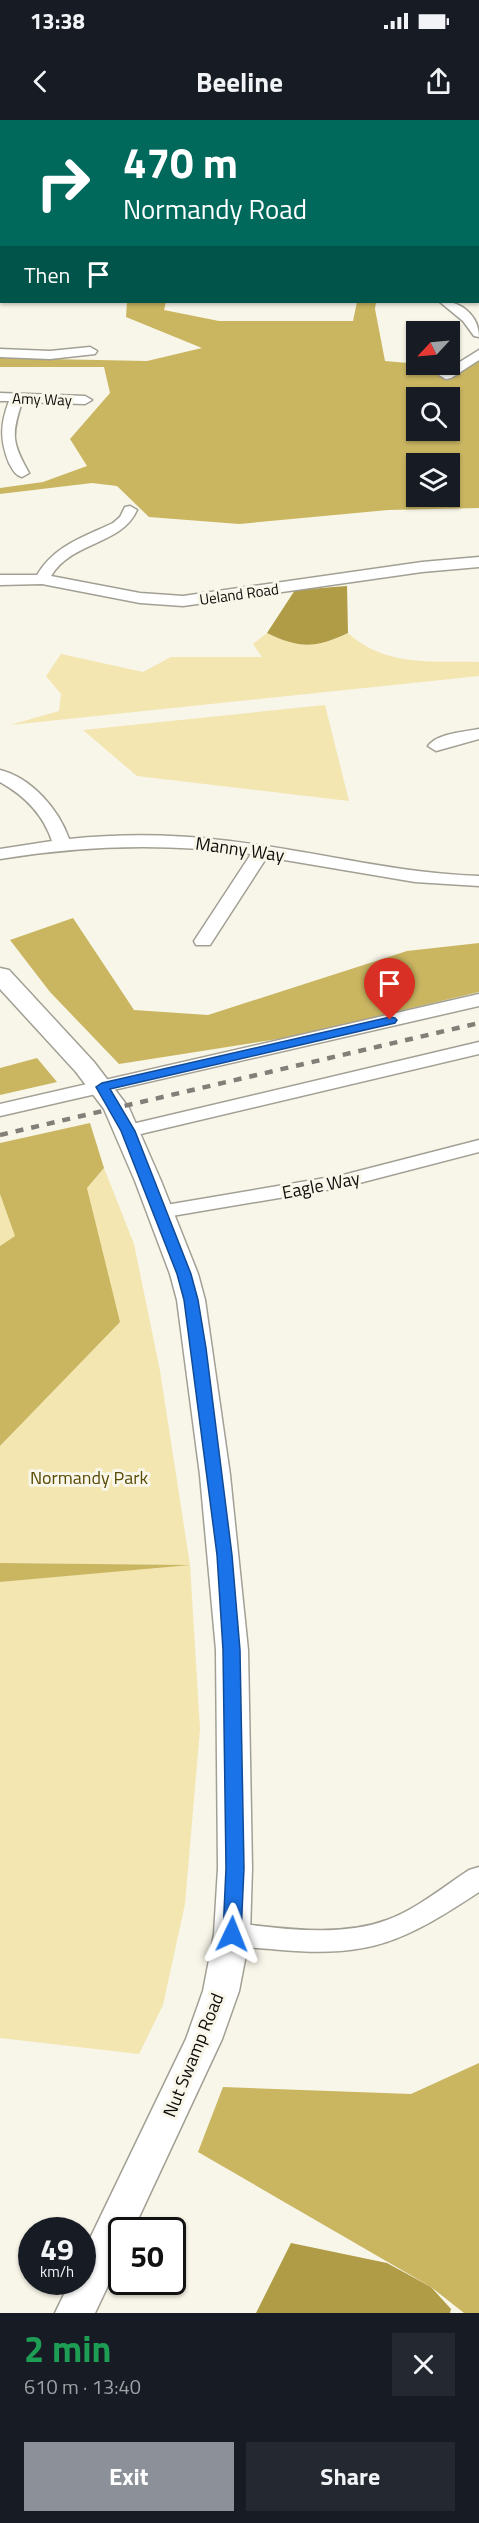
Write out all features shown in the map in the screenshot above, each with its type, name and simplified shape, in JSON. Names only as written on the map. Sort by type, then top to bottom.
[{"type":"main road","name":"Nut Swamp Road","points":[[0,975],[102,1087],[128,1131],[160,1212],[184,1274],[191,1300],[225,1555],[234,1718],[235,1868],[232,1934],[220,1991],[204,2039],[75,2313]]},
{"type":"street","points":[[447,303],[468,318],[479,333]]},
{"type":"street","points":[[0,353],[50,355],[90,351]]},
{"type":"street","points":[[460,366],[479,354]]},
{"type":"street","name":"Amy Way","points":[[0,398],[85,400]]},
{"type":"street","points":[[17,398],[3,446],[22,473]]},
{"type":"street","points":[[42,579],[49,564],[57,556],[118,526],[126,519],[130,510]]},
{"type":"street","name":"Ueland Road","points":[[0,580],[42,579],[140,598],[183,601],[411,569],[479,562]]},
{"type":"street","points":[[436,746],[454,739],[479,734]]},
{"type":"street","points":[[0,775],[28,792],[45,807],[62,844]]},
{"type":"street","name":"Manny Way","points":[[0,854],[62,844],[131,840],[165,841],[223,845],[415,877],[479,881]]},
{"type":"street","points":[[203,941],[262,851]]},
{"type":"street","points":[[0,1110],[479,1000]]},
{"type":"street","points":[[128,1131],[479,1048]]},
{"type":"street","name":"Eagle Way","points":[[160,1212],[344,1181],[479,1146]]},
{"type":"street","points":[[232,1934],[335,1942],[364,1938],[404,1924],[479,1878]]},
{"type":"green space","points":[[267,633],[289,642],[308,645],[326,642],[348,633],[377,652],[393,657],[427,661],[479,662],[479,676],[10,725],[59,711],[61,694],[46,676],[61,654],[143,672],[171,657],[262,657],[253,644]]},
{"type":"green space","points":[[325,705],[349,801],[137,776],[83,730]]},
{"type":"green space","name":"Normandy Park","points":[[104,1168],[134,1244],[160,1371],[190,1565],[200,1729],[185,1904],[163,2005],[139,2054],[0,2038],[0,1582],[181,1565],[0,1563],[0,1446],[119,1322],[87,1188]]},
{"type":"green space","points":[[0,1194],[16,1236],[0,1246]]},
{"type":"shaded area","points":[[127,303],[166,303],[164,310],[219,321],[353,321],[357,303],[376,303],[385,361],[406,363],[406,375],[460,375],[460,364],[479,352],[479,508],[388,510],[239,524],[149,517],[117,486],[92,483],[0,494],[0,488],[43,482],[87,466],[70,439],[110,393],[104,367],[0,367],[0,358],[147,361],[202,348],[126,317]]},
{"type":"shaded area","points":[[347,586],[348,633],[326,642],[308,645],[289,642],[267,633],[295,590]]},
{"type":"shaded area","points":[[73,918],[134,1010],[208,1015],[407,951],[479,943],[479,992],[291,1037],[119,1064],[50,992],[10,940]]},
{"type":"shaded area","points":[[37,1058],[57,1082],[0,1095],[0,1068]]},
{"type":"shaded area","points":[[90,1123],[104,1168],[87,1188],[120,1322],[0,1446],[0,1246],[15,1236],[0,1194],[0,1143]]},
{"type":"shaded area","points":[[0,1563],[190,1565],[0,1582]]},
{"type":"shaded area","points":[[479,2063],[479,2313],[464,2313],[431,2287],[198,2152],[223,2087],[411,2094]]},
{"type":"shaded area","points":[[291,2243],[387,2263],[431,2287],[451,2309],[450,2313],[256,2313]]},
{"type":"railway","points":[[0,1135],[479,1023]]},
{"type":"route","points":[[232,1934],[235,1868],[232,1650],[225,1555],[191,1300],[184,1274],[128,1131],[102,1087],[390,1020]]}]
